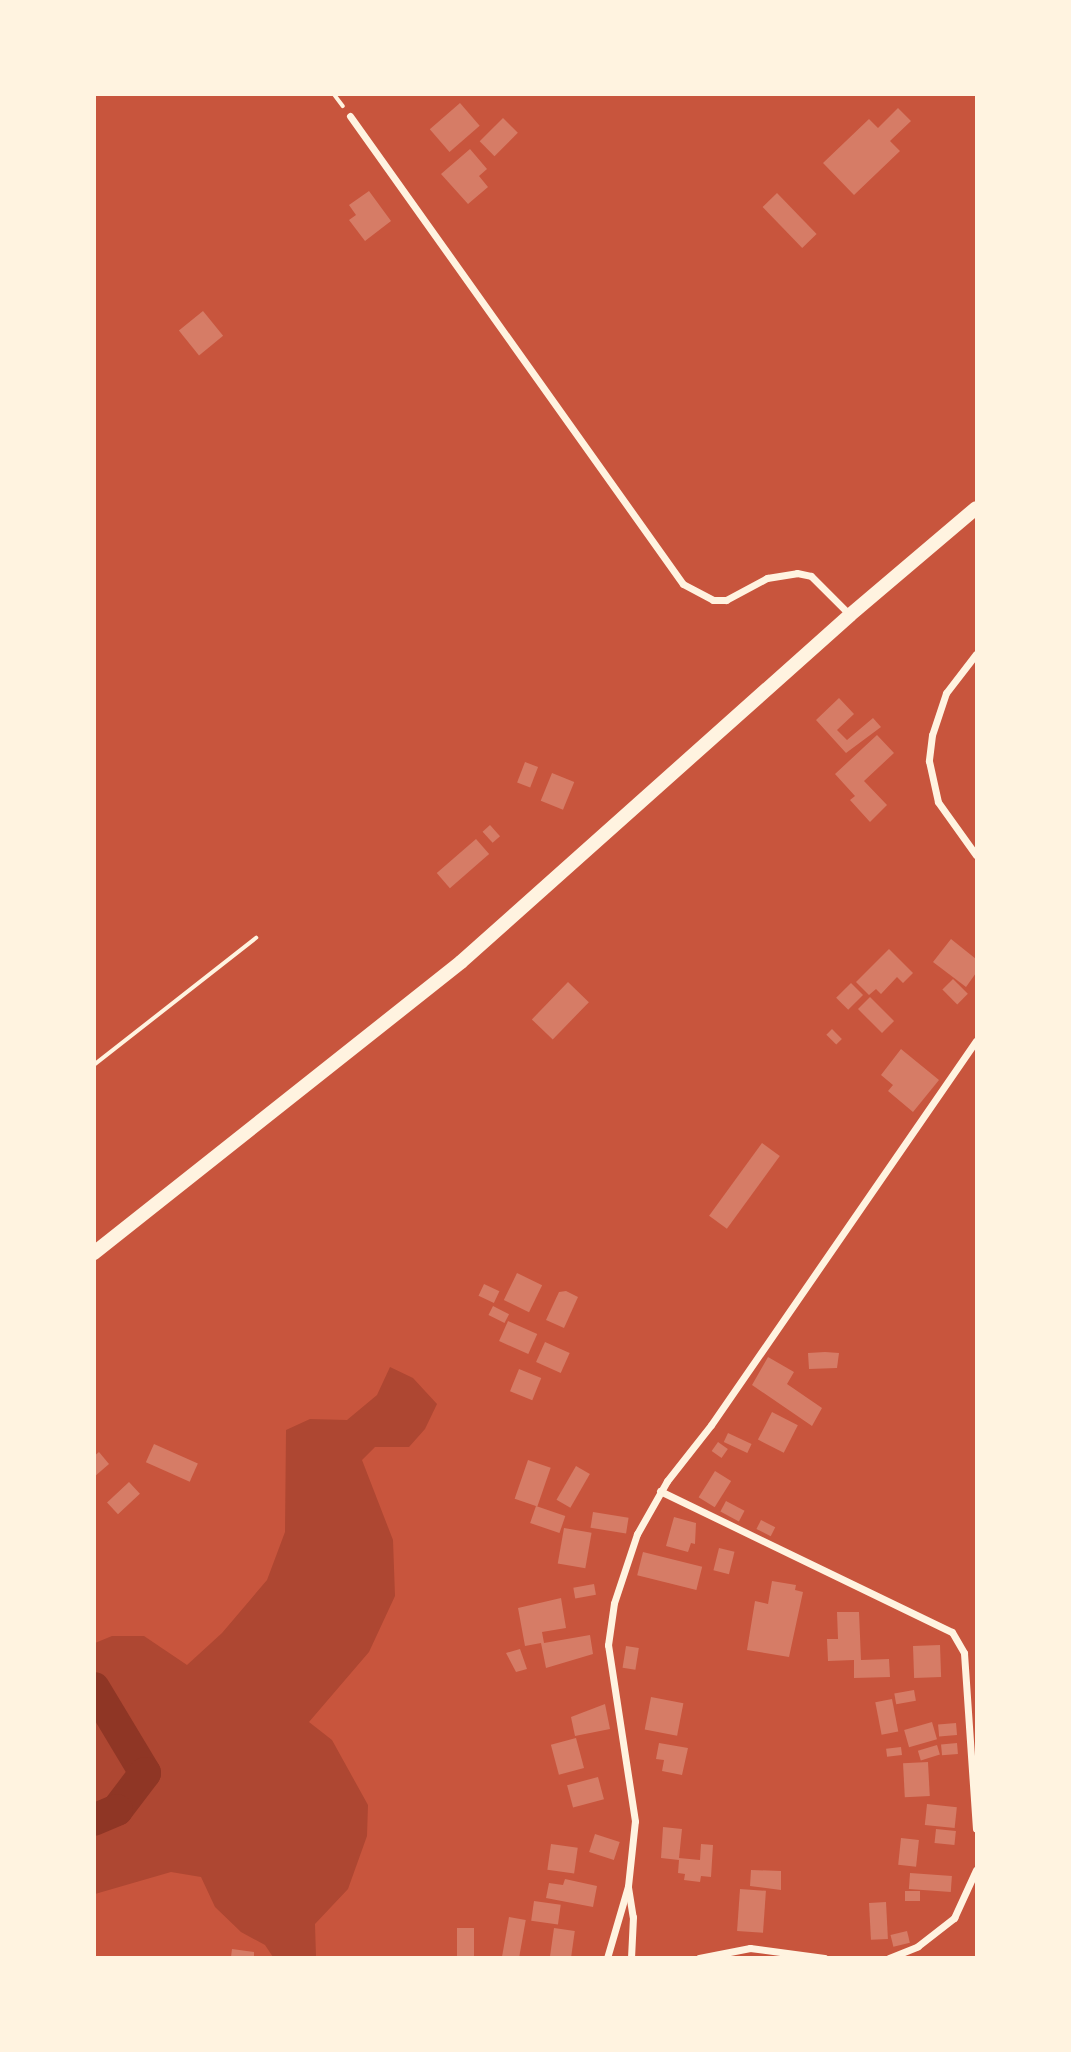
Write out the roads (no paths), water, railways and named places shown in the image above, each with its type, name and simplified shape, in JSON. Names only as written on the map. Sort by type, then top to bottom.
[{"type":"main road","points":[[94,1253],[288,1103],[502,927],[850,615],[976,508]]},
{"type":"street","points":[[350,116],[683,584],[713,600],[726,600],[783,573],[804,574],[811,576],[850,615]]},
{"type":"street","points":[[976,654],[947,693],[932,734],[929,761],[938,802],[976,855]]},
{"type":"street","points":[[607,1958],[628,1886],[634,1794],[611,1686],[608,1646],[626,1563],[660,1491],[711,1425],[976,1041]]},
{"type":"street","points":[[660,1491],[952,1632],[965,1667],[976,1829]]},
{"type":"street","points":[[889,1958],[918,1946],[954,1918],[976,1870]]},
{"type":"street","points":[[628,1886],[633,1917],[631,1958]]},
{"type":"street","points":[[699,1958],[750,1948],[824,1958]]},
{"type":"waterway","points":[[94,1688],[145,1773],[117,1810],[94,1820]]}]
